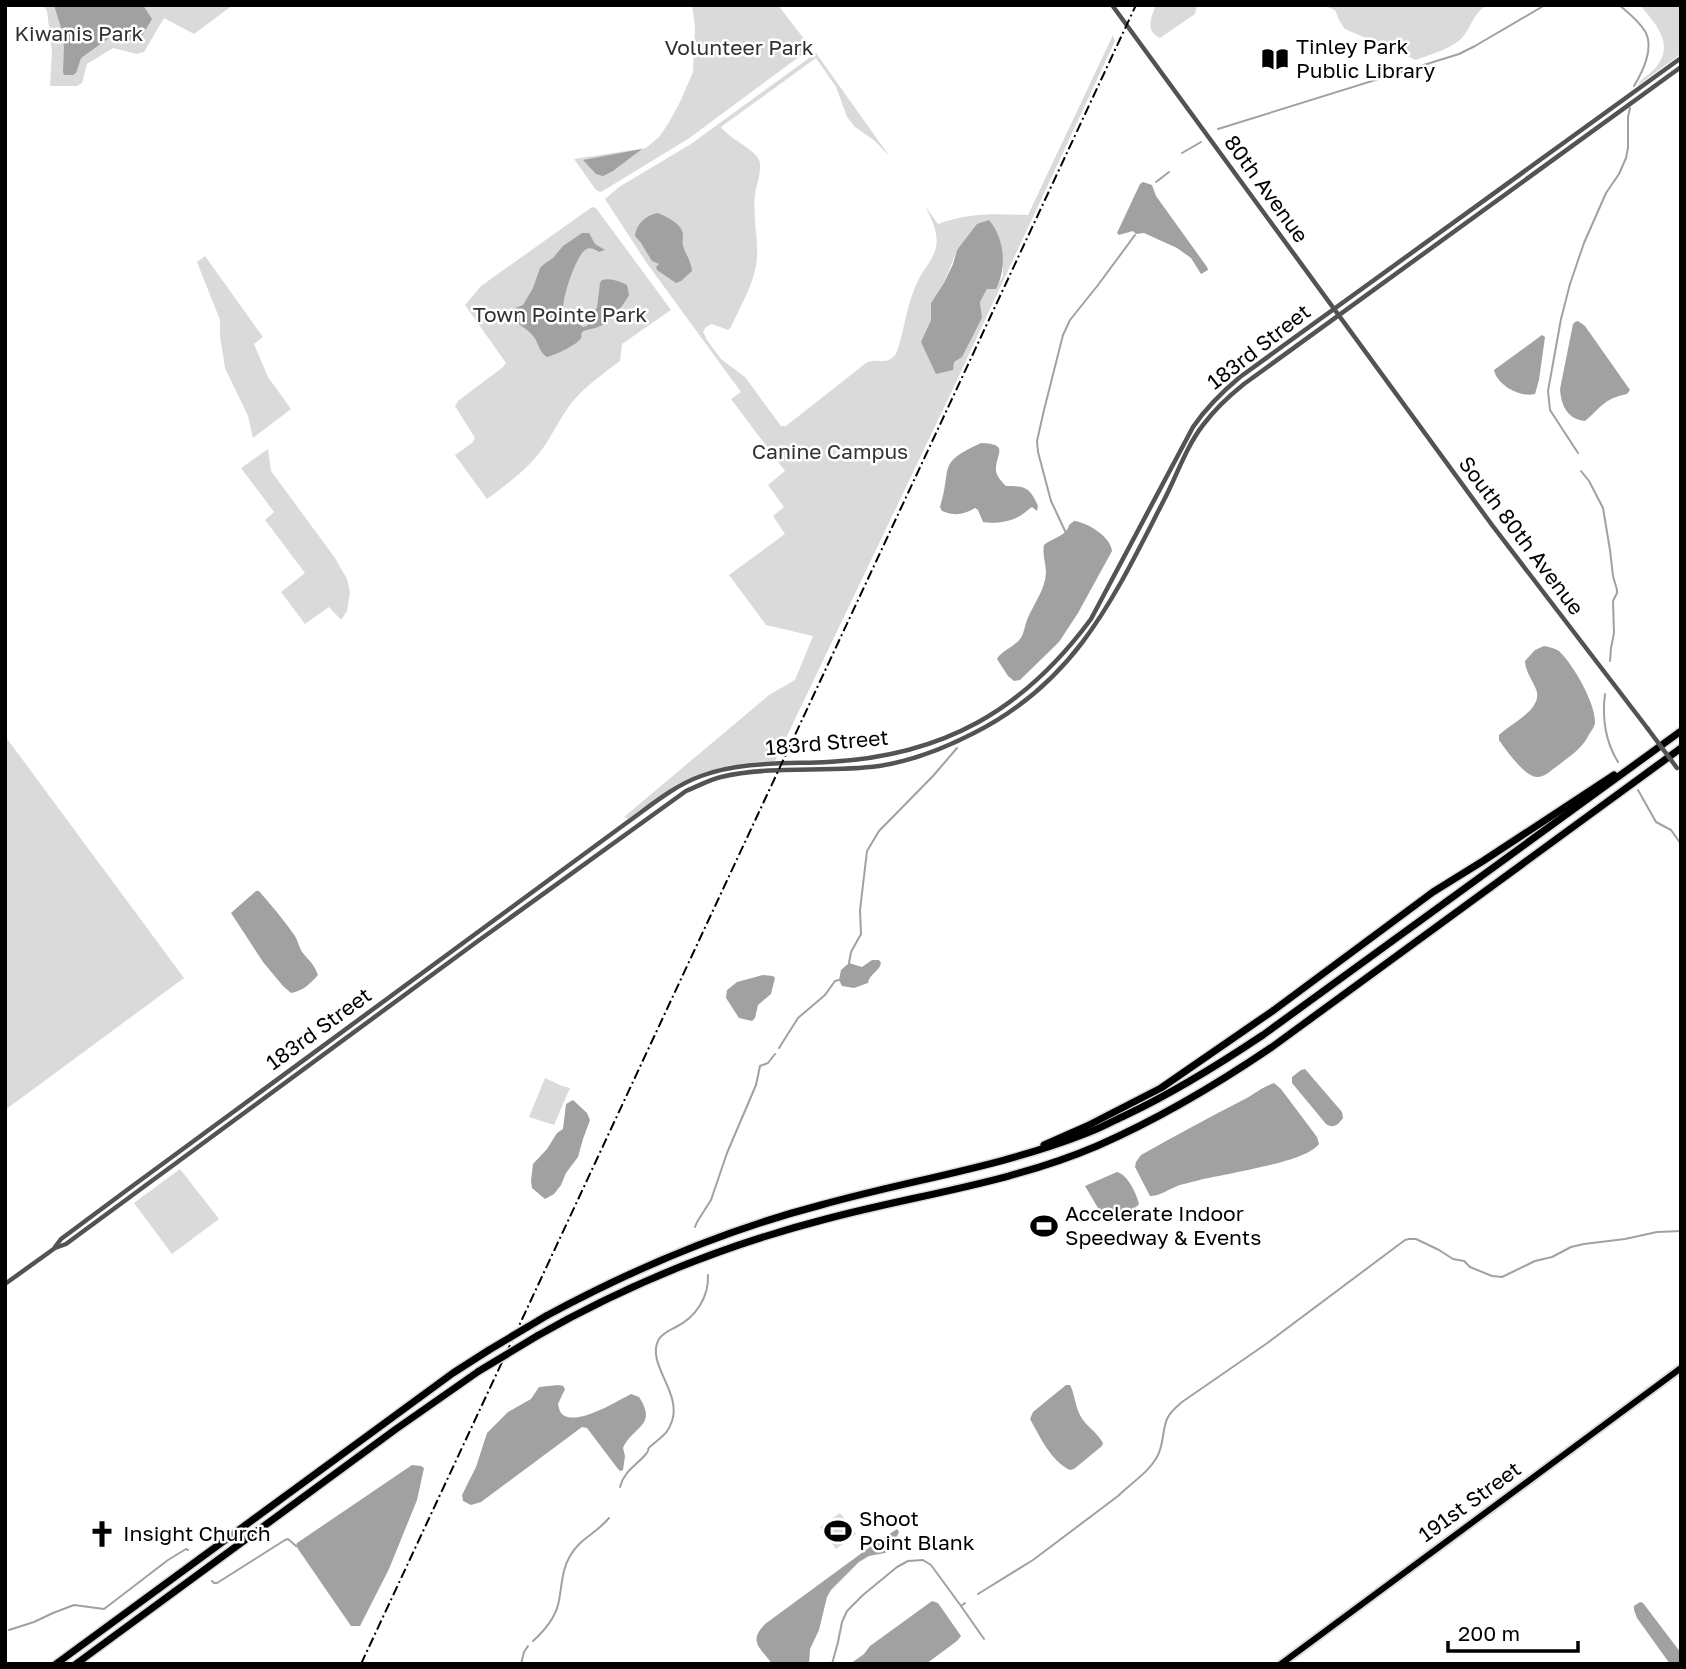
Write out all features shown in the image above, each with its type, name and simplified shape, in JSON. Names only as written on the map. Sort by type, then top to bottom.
[{"type":"highway","points":[[56,1664],[442,1381],[546,1316],[635,1271],[748,1226],[822,1204],[1039,1151],[1090,1132],[1162,1098],[1212,1070],[1681,730]]},
{"type":"highway","points":[[78,1664],[396,1429],[479,1371],[537,1336],[619,1293],[752,1241],[826,1219],[1044,1165],[1096,1146],[1169,1112],[1220,1083],[1681,748]]},
{"type":"highway","points":[[1010,1159],[1087,1126],[1161,1088],[1274,1010],[1433,892],[1603,781],[1642,759]]},
{"type":"main road","name":"191st Street","points":[[1281,1664],[1681,1368]]},
{"type":"street","name":"80th Avenue","points":[[1112,5],[1339,315]]},
{"type":"street","name":"183rd Street","points":[[55,1248],[61,1239],[127,1190],[681,785],[703,775],[752,764],[860,760],[900,753],[933,743],[969,727],[1012,701],[1047,671],[1091,619],[1180,450],[1203,413],[1219,395],[1240,377],[1681,58]]},
{"type":"street","name":"183rd Street","points":[[5,1284],[97,1221],[687,791],[736,774],[857,768],[910,759],[982,729],[1010,711],[1042,687],[1061,668],[1102,616],[1185,456],[1202,427],[1222,403],[1244,383],[1681,66]]},
{"type":"street","name":"South 80th Avenue","points":[[1339,315],[1492,525],[1681,774]]},
{"type":"green space","name":"Kiwanis Park","points":[[43,5],[233,5],[194,34],[164,18],[144,52],[137,54],[113,48],[87,64],[82,83],[77,86],[50,86],[52,52],[47,11]]},
{"type":"green space","name":"Volunteer Park","points":[[692,5],[778,5],[811,48],[688,139],[601,192],[596,190],[574,159],[646,148],[659,137],[680,102],[693,72],[695,27]]},
{"type":"green space","points":[[1156,5],[1197,5],[1195,14],[1160,38],[1151,28]]},
{"type":"green space","points":[[1323,5],[1527,5],[1486,6],[1478,12],[1458,42],[1416,60],[1345,29],[1335,10]]},
{"type":"green space","points":[[1640,5],[1681,5],[1681,54],[1637,86],[1657,66],[1664,49],[1660,33]]},
{"type":"green space","name":"Canine Campus","points":[[1113,35],[1115,41],[775,761],[735,765],[697,775],[667,791],[628,819],[624,817],[769,695],[795,680],[813,636],[766,625],[729,575],[785,534],[773,516],[784,507],[768,485],[785,471],[731,399],[741,392],[646,262],[605,199],[619,187],[691,144],[816,53],[890,157],[847,117],[836,87],[816,58],[721,127],[755,154],[760,162],[754,204],[757,257],[752,282],[731,327],[728,330],[712,324],[703,332],[721,359],[745,377],[781,426],[786,426],[866,363],[885,361],[896,354],[914,290],[933,257],[937,242],[925,206],[938,224],[972,216],[1028,215]],"holes":[[[957,250],[1003,256],[1003,276],[996,288],[987,289],[980,302],[982,318],[962,356],[954,362],[921,343],[931,320],[931,303],[944,283]]]},
{"type":"green space","name":"Town Pointe Park","points":[[592,207],[596,208],[671,310],[622,344],[620,361],[574,400],[528,466],[487,499],[455,455],[475,438],[455,406],[506,363],[465,305],[481,286]]},
{"type":"green space","points":[[205,256],[263,337],[254,344],[268,377],[291,409],[253,438],[248,416],[225,368],[220,320],[197,262]]},
{"type":"green space","points":[[268,449],[271,471],[335,558],[347,579],[350,592],[347,611],[341,620],[329,607],[305,624],[281,592],[305,573],[265,520],[274,512],[241,468]]},
{"type":"green space","points":[[5,736],[184,978],[5,1110]]},
{"type":"green space","points":[[545,1078],[570,1088],[554,1125],[529,1117]]},
{"type":"green space","points":[[180,1169],[219,1219],[172,1254],[134,1203]]},
{"type":"green space","name":"Shoot Point Blank","points":[[840,1513],[856,1534],[836,1549],[820,1527]]},
{"type":"shaded area","points":[[54,5],[143,5],[152,19],[139,41],[117,36],[109,38],[81,58],[76,73],[64,75],[62,31]]},
{"type":"shaded area","points":[[642,149],[603,176],[596,174],[583,160]]},
{"type":"shaded area","points":[[1143,182],[1152,185],[1156,196],[1208,270],[1201,274],[1191,258],[1177,248],[1144,233],[1117,233]]},
{"type":"shaded area","points":[[658,213],[682,230],[683,244],[692,271],[676,283],[657,270],[659,264],[652,261],[635,236],[642,221]]},
{"type":"shaded area","points":[[989,220],[998,236],[1003,254],[1000,281],[996,289],[987,289],[980,302],[982,318],[962,357],[954,362],[953,370],[936,374],[921,342],[931,320],[931,303],[944,283],[957,250],[977,224]]},
{"type":"shaded area","points":[[582,233],[589,233],[595,244],[605,250],[599,252],[588,249],[580,256],[566,292],[564,315],[570,321],[587,326],[588,317],[597,308],[602,280],[615,280],[627,285],[629,295],[607,322],[582,332],[581,338],[575,344],[547,357],[531,334],[507,313],[523,305],[540,268],[563,246]]},
{"type":"shaded area","points":[[1578,321],[1585,326],[1630,390],[1627,394],[1608,401],[1585,421],[1569,414],[1560,389],[1573,324]]},
{"type":"shaded area","points":[[1542,335],[1545,337],[1535,394],[1516,392],[1504,385],[1494,370]]},
{"type":"shaded area","points":[[981,443],[999,448],[996,471],[999,477],[1006,486],[1022,487],[1029,491],[1038,506],[1037,511],[1032,507],[1014,519],[991,523],[983,522],[975,508],[959,514],[942,511],[940,507],[951,462]]},
{"type":"shaded area","points":[[1074,521],[1098,531],[1112,551],[1059,642],[1020,680],[1014,681],[997,659],[1022,636],[1041,591],[1046,573],[1044,545],[1062,534]]},
{"type":"shaded area","points":[[1544,646],[1559,651],[1571,665],[1588,695],[1595,723],[1587,739],[1575,752],[1547,774],[1537,777],[1516,762],[1499,740],[1499,735],[1526,714],[1536,702],[1535,687],[1525,661],[1535,650]]},
{"type":"shaded area","points":[[259,891],[295,936],[318,975],[299,991],[291,993],[283,986],[263,962],[231,913]]},
{"type":"shaded area","points":[[872,960],[879,960],[881,963],[868,983],[854,988],[842,986],[839,980],[841,970],[849,963],[862,967]]},
{"type":"shaded area","points":[[763,975],[775,978],[771,994],[758,1005],[752,1021],[739,1018],[726,998],[727,990],[737,982]]},
{"type":"shaded area","points":[[1305,1069],[1342,1112],[1343,1118],[1335,1126],[1326,1124],[1292,1083],[1292,1077]]},
{"type":"shaded area","points":[[1274,1083],[1317,1137],[1319,1144],[1298,1157],[1182,1184],[1150,1196],[1135,1167],[1141,1155]]},
{"type":"shaded area","points":[[573,1100],[587,1113],[590,1120],[578,1157],[554,1194],[545,1199],[532,1188],[533,1164],[563,1129],[566,1104]]},
{"type":"shaded area","points":[[1117,1172],[1128,1181],[1139,1204],[1110,1222],[1105,1220],[1085,1186]]},
{"type":"shaded area","points":[[558,1385],[565,1389],[558,1404],[559,1409],[568,1417],[596,1412],[631,1394],[639,1397],[646,1414],[645,1420],[623,1448],[623,1470],[618,1469],[587,1428],[582,1427],[481,1502],[471,1505],[463,1501],[462,1495],[476,1467],[487,1433],[508,1412],[531,1399],[539,1387]]},
{"type":"shaded area","points":[[1066,1385],[1070,1385],[1081,1417],[1103,1443],[1070,1470],[1052,1455],[1030,1419],[1033,1412]]},
{"type":"shaded area","points":[[412,1465],[424,1468],[417,1500],[389,1569],[360,1626],[351,1626],[296,1546],[297,1543]]},
{"type":"shaded area","points":[[897,1529],[899,1532],[891,1549],[859,1562],[831,1590],[819,1630],[810,1649],[809,1664],[772,1664],[760,1649],[757,1640],[757,1635],[765,1624]]},
{"type":"shaded area","points":[[932,1601],[938,1603],[961,1636],[957,1641],[926,1664],[850,1664],[870,1646]]},
{"type":"shaded area","points":[[1640,1602],[1681,1653],[1681,1664],[1670,1664],[1637,1618],[1634,1606]]},
{"type":"waterway","points":[[1218,129],[1459,54],[1545,5]]},
{"type":"waterway","points":[[1619,5],[1641,25],[1648,39],[1646,61],[1634,86]]},
{"type":"waterway","points":[[1578,453],[1550,410],[1548,391],[1570,284],[1606,193],[1626,158],[1630,108]]},
{"type":"waterway","points":[[1182,153],[1201,142]]},
{"type":"waterway","points":[[1156,182],[1169,172]]},
{"type":"waterway","points":[[1066,533],[1051,501],[1038,452],[1037,441],[1044,410],[1063,335],[1070,320],[1135,235]]},
{"type":"waterway","points":[[1581,471],[1603,508],[1617,590],[1613,601],[1614,633],[1610,661]]},
{"type":"waterway","points":[[1605,694],[1606,729],[1618,762]]},
{"type":"waterway","points":[[849,963],[851,952],[861,934],[860,910],[867,851],[879,831],[957,748]]},
{"type":"waterway","points":[[1638,790],[1656,822],[1671,830],[1681,844]]},
{"type":"waterway","points":[[779,1048],[798,1018],[839,980]]},
{"type":"waterway","points":[[695,1227],[711,1200],[727,1153],[756,1085],[760,1066],[768,1063],[775,1054]]},
{"type":"waterway","points":[[978,1594],[1033,1560],[1144,1473],[1159,1452],[1168,1416],[1182,1402],[1266,1344],[1405,1240],[1416,1239],[1453,1259],[1464,1261],[1470,1267],[1502,1277],[1571,1247],[1657,1232],[1681,1231]]},
{"type":"waterway","points":[[620,1487],[627,1473],[664,1435],[672,1421],[672,1399],[660,1368],[656,1348],[662,1335],[690,1318],[700,1306],[708,1275]]},
{"type":"waterway","points":[[533,1641],[548,1625],[556,1610],[563,1574],[570,1556],[578,1545],[609,1518]]},
{"type":"waterway","points":[[212,1581],[217,1583],[285,1540],[288,1539],[296,1546]]},
{"type":"waterway","points":[[9,1630],[74,1605],[104,1609],[168,1560],[188,1550]]},
{"type":"waterway","points":[[832,1664],[847,1611],[897,1567],[908,1561],[923,1560],[931,1565],[961,1606],[965,1603]]},
{"type":"waterway","points":[[961,1606],[984,1639]]},
{"type":"waterway","points":[[521,1664],[528,1646]]},
{"type":"railway","points":[[361,1664],[1136,5]]},
{"type":"place","name":"Tinley Park Public Library","points":[[1275,59]]},
{"type":"place","name":"Accelerate Indoor Speedway & Events","points":[[1044,1226]]},
{"type":"place","name":"Shoot Point Blank","points":[[838,1531]]},
{"type":"place","name":"Insight Church","points":[[102,1534]]}]
